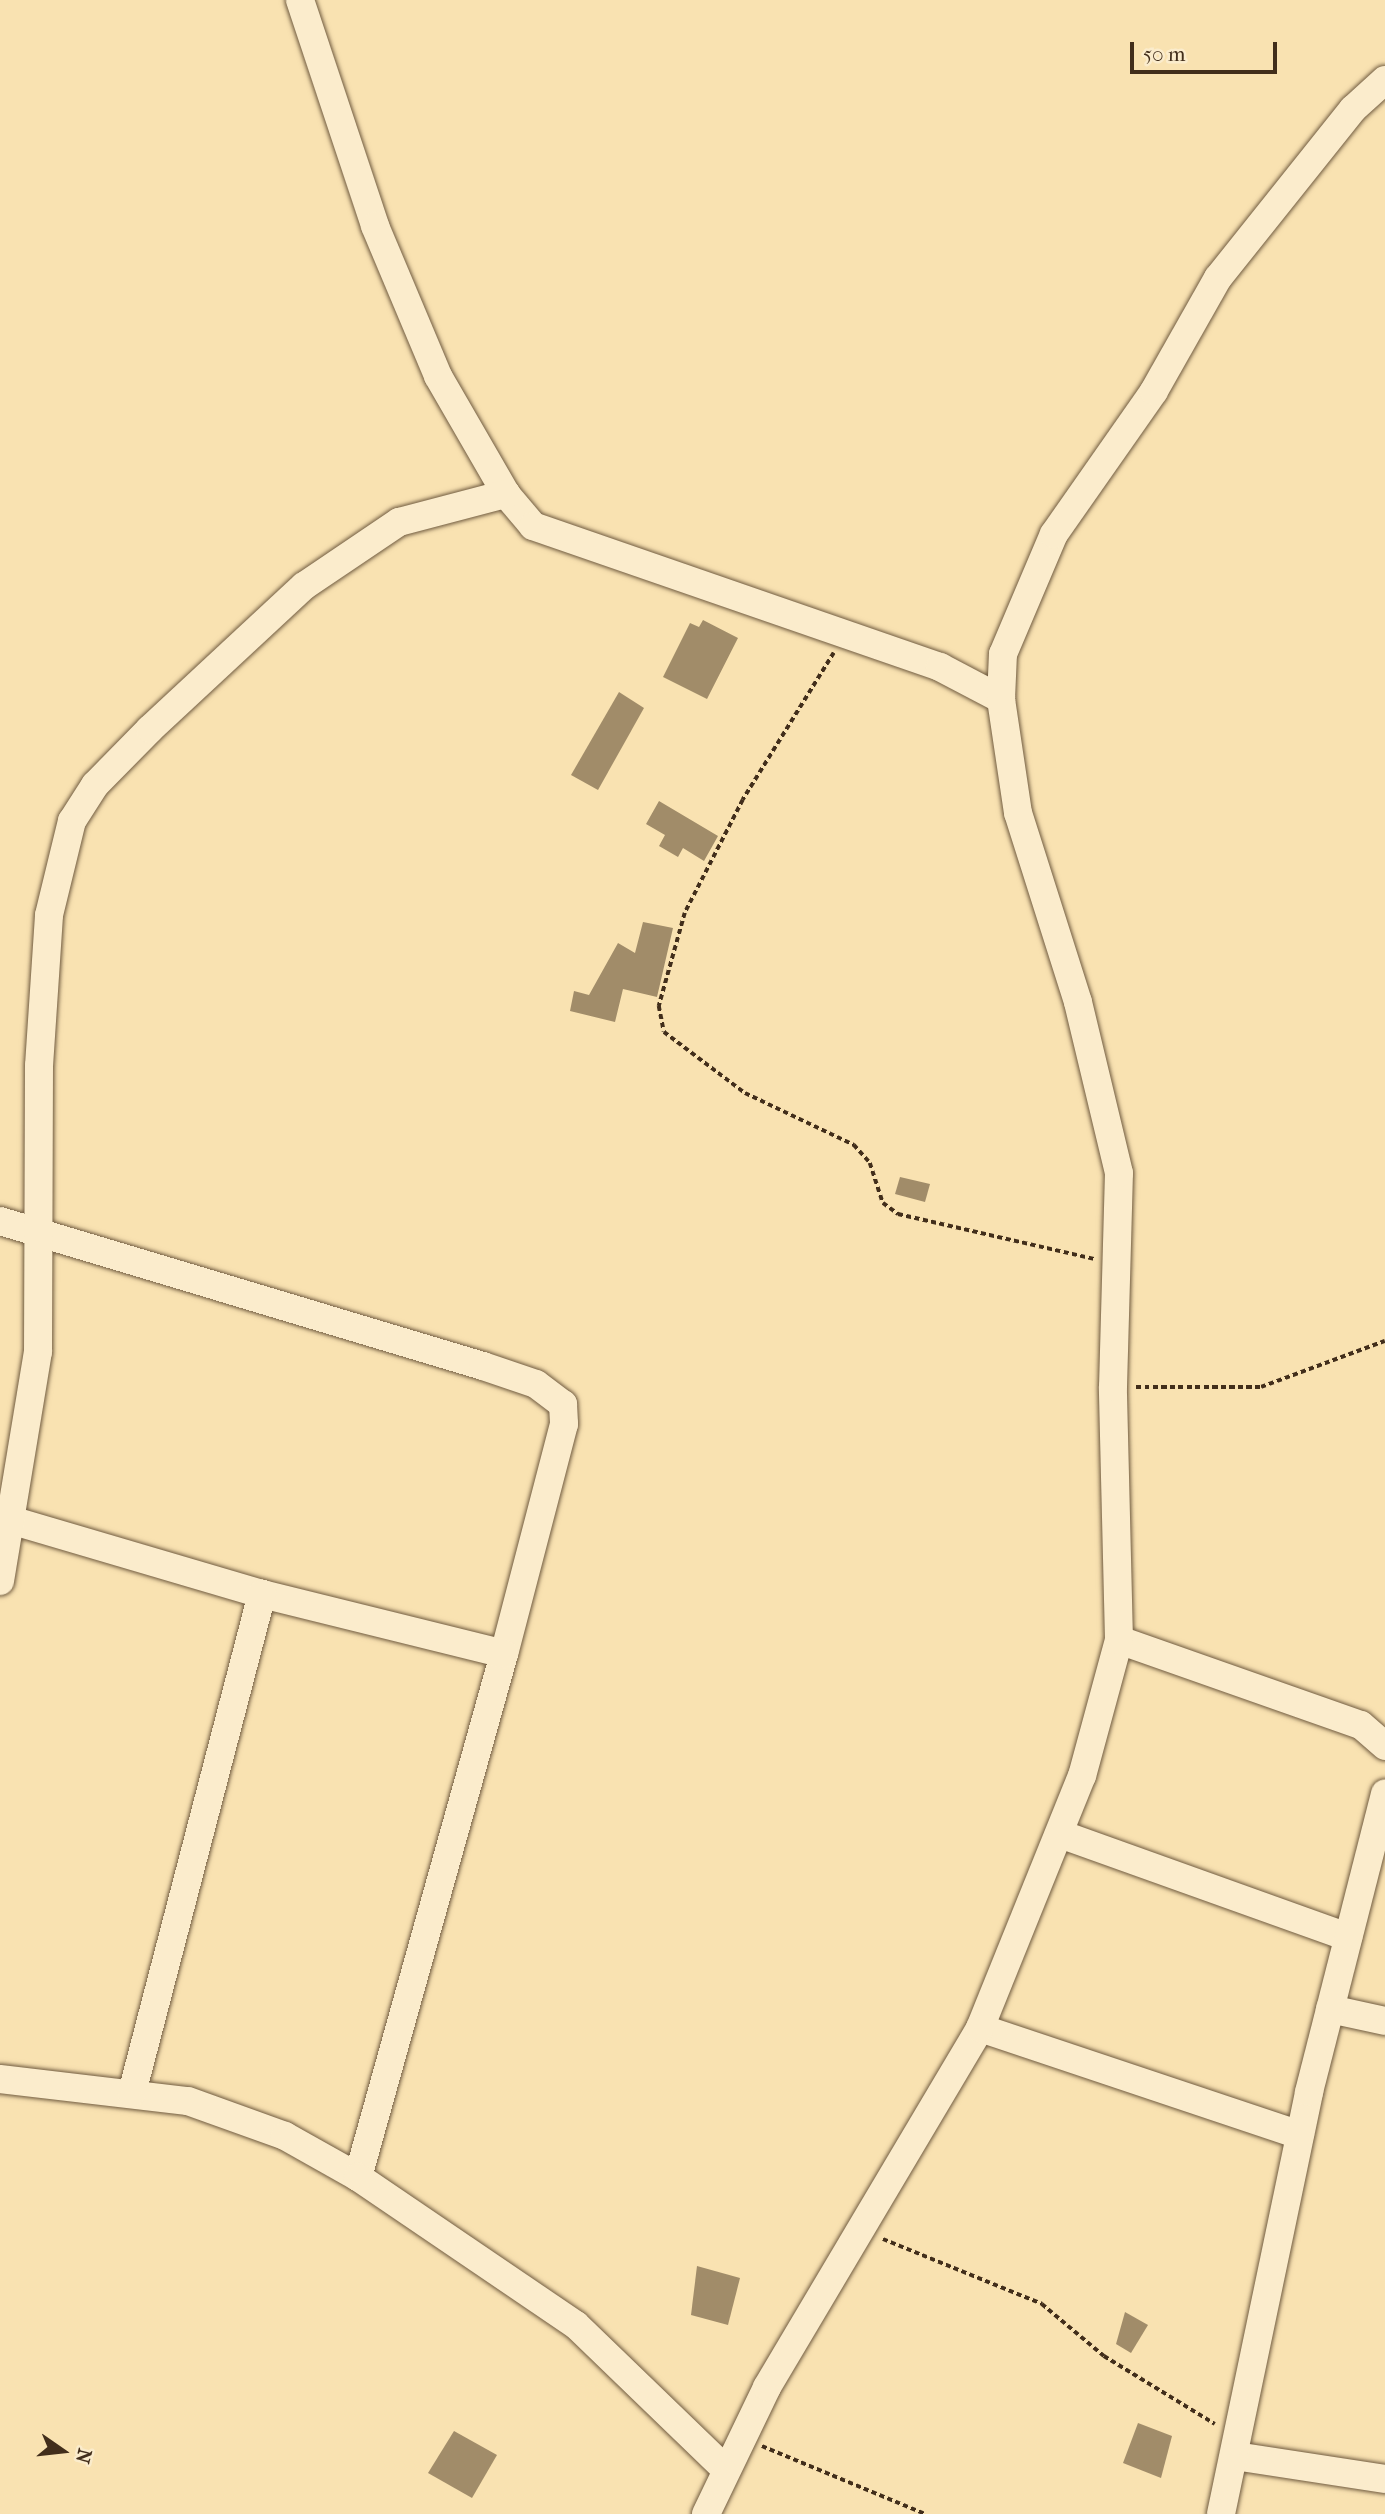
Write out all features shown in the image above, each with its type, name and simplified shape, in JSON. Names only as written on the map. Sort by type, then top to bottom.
[{"type":"street","points":[[300,0],[386,251],[438,376],[506,494],[533,526],[574,544],[940,667],[1001,699]]},
{"type":"street","points":[[706,2514],[740,2439],[980,2028],[1060,1833],[1119,1640],[1113,1387],[1119,1265],[1119,1173],[1078,1002],[1018,813],[1001,699],[1003,654],[1054,534],[1154,391],[1218,278],[1353,109],[1385,80]]},
{"type":"street","points":[[0,1581],[5,1519],[38,1352],[34,1226],[49,915],[72,821],[95,785],[304,586],[375,533],[429,510],[506,494]]},
{"type":"street","points":[[0,1221],[34,1226],[552,1394],[563,1404],[564,1424],[504,1654],[358,2177]]},
{"type":"street","points":[[5,1519],[262,1594],[504,1654]]},
{"type":"street","points":[[132,2093],[262,1594]]},
{"type":"street","points":[[1119,1640],[1360,1725],[1385,1746]]},
{"type":"street","points":[[1222,2514],[1300,2135],[1385,1794]]},
{"type":"street","points":[[1060,1833],[1348,1937]]},
{"type":"street","points":[[1330,2008],[1385,2021]]},
{"type":"street","points":[[980,2028],[1300,2135]]},
{"type":"street","points":[[0,2080],[132,2093],[218,2108],[358,2177],[576,2325],[725,2469]]},
{"type":"street","points":[[1237,2445],[1385,2479]]},
{"type":"path","points":[[844,636],[743,800],[685,913],[659,1006],[664,1032],[672,1045],[744,1093],[854,1145],[870,1163],[883,1203],[898,1214],[1119,1265]]},
{"type":"path","points":[[1113,1387],[1261,1387],[1385,1341]]},
{"type":"path","points":[[861,2230],[1042,2304],[1149,2387],[1237,2445]]},
{"type":"path","points":[[740,2439],[799,2457],[925,2514]]},
{"type":"building","points":[[703,620],[738,638],[707,699],[663,677],[690,623],[699,627]]},
{"type":"building","points":[[619,692],[644,708],[598,790],[571,775]]},
{"type":"building","points":[[659,801],[718,836],[704,861],[683,848],[678,857],[659,846],[665,835],[646,824]]},
{"type":"building","points":[[643,922],[673,928],[657,997],[623,989],[615,1022],[570,1011],[574,991],[589,995],[618,943],[635,953]]},
{"type":"building","points":[[900,1177],[930,1184],[925,1202],[895,1194]]},
{"type":"building","points":[[697,2266],[740,2278],[728,2325],[691,2315]]},
{"type":"building","points":[[1125,2312],[1148,2325],[1131,2353],[1116,2344]]},
{"type":"building","points":[[1138,2423],[1172,2436],[1161,2478],[1123,2463]]},
{"type":"building","points":[[454,2431],[497,2455],[472,2498],[428,2473]]}]
